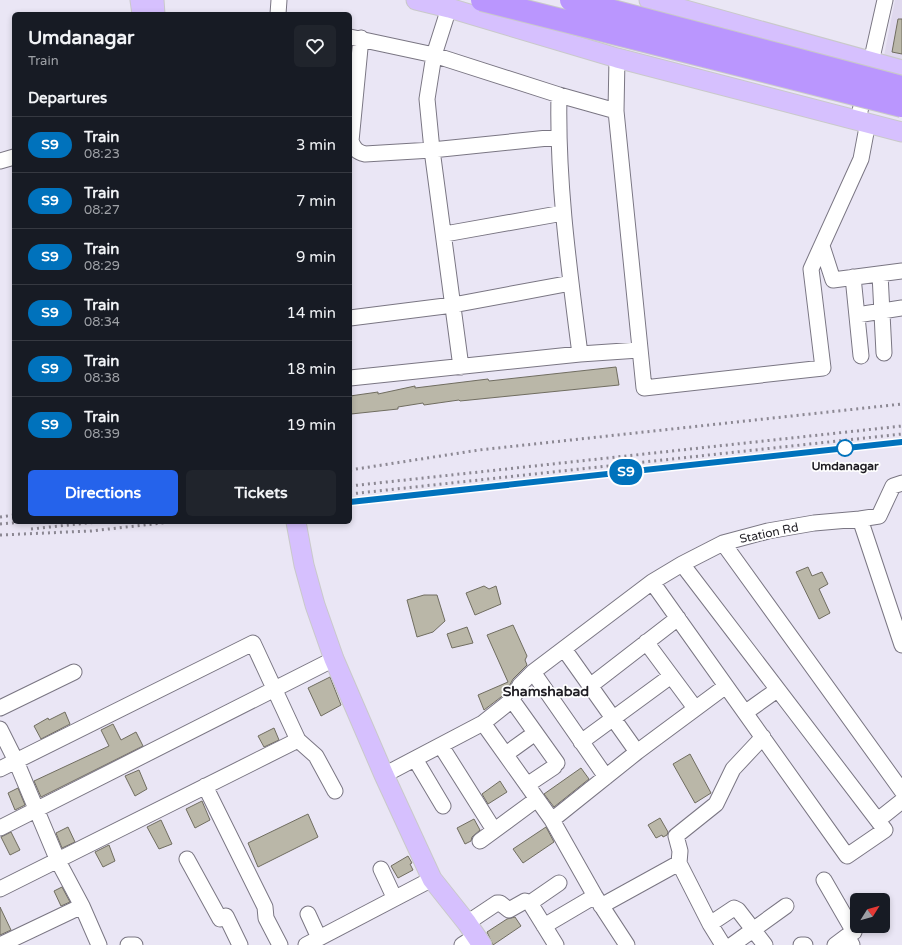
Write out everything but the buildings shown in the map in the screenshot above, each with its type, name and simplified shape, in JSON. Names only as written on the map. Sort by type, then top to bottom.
[{"type":"highway","points":[[482,0],[902,106]]},
{"type":"highway","points":[[571,0],[902,87]]},
{"type":"main road","points":[[140,0],[142,12]]},
{"type":"main road","points":[[154,0],[155,12]]},
{"type":"main road","points":[[416,0],[449,8],[617,58],[902,132]]},
{"type":"main road","points":[[649,0],[902,70]]},
{"type":"main road","points":[[296,524],[304,565],[313,599],[334,659],[384,776],[432,879],[472,937]]},
{"type":"street","points":[[278,12],[279,0]]},
{"type":"street","points":[[617,58],[616,111],[644,388],[823,368],[812,270],[861,159],[863,121],[870,62],[884,0]]},
{"type":"street","points":[[449,8],[434,55],[427,99],[432,150],[445,234],[462,367]]},
{"type":"street","points":[[352,120],[356,37],[434,55],[616,111]]},
{"type":"street","points":[[560,95],[558,137],[563,213],[580,354]]},
{"type":"street","points":[[352,144],[358,152],[365,154],[432,150],[558,137]]},
{"type":"street","points":[[0,161],[12,158]]},
{"type":"street","points":[[445,234],[563,213]]},
{"type":"street","points":[[822,246],[833,280],[902,271]]},
{"type":"street","points":[[880,274],[884,353]]},
{"type":"street","points":[[853,278],[861,356]]},
{"type":"street","points":[[352,318],[454,305],[571,283]]},
{"type":"street","points":[[857,314],[902,308]]},
{"type":"street","points":[[352,378],[580,354],[639,350]]},
{"type":"street","name":"Station Rd","points":[[512,700],[520,685],[532,672],[652,582],[682,564],[723,543],[768,531],[814,523],[879,516],[893,486],[902,482]]},
{"type":"street","points":[[860,519],[902,645]]},
{"type":"street","points":[[723,543],[902,791]]},
{"type":"street","points":[[652,582],[746,712],[847,856],[885,830],[682,564]]},
{"type":"street","points":[[590,686],[678,618]]},
{"type":"street","points":[[646,642],[695,708]]},
{"type":"street","points":[[0,769],[253,643],[298,740],[316,756],[335,790]]},
{"type":"street","points":[[564,649],[637,752]]},
{"type":"street","points":[[0,828],[334,659]]},
{"type":"street","points":[[0,708],[74,672]]},
{"type":"street","points":[[532,672],[606,778]]},
{"type":"street","points":[[581,742],[671,676]]},
{"type":"street","points":[[552,820],[637,752],[726,686]]},
{"type":"street","points":[[746,712],[777,690]]},
{"type":"street","points":[[384,776],[483,723],[512,700],[555,765],[527,785]]},
{"type":"street","points":[[483,723],[552,820],[598,901],[628,945]]},
{"type":"street","points":[[0,729],[16,761],[58,861],[82,906],[100,945]]},
{"type":"street","points":[[506,754],[531,736]]},
{"type":"street","points":[[723,945],[710,924],[679,862],[680,850],[676,836],[716,804],[733,769],[763,737]]},
{"type":"street","points":[[0,889],[298,740]]},
{"type":"street","points":[[441,746],[494,830]]},
{"type":"street","points":[[415,759],[443,806]]},
{"type":"street","points":[[205,786],[266,907],[266,918],[280,945]]},
{"type":"street","points":[[480,841],[537,799]]},
{"type":"street","points":[[878,820],[902,801]]},
{"type":"street","points":[[187,860],[220,919],[226,916],[240,945]]},
{"type":"street","points":[[544,926],[679,862]]},
{"type":"street","points":[[381,869],[394,897]]},
{"type":"street","points":[[308,914],[313,942],[394,897],[432,879]]},
{"type":"street","points":[[824,880],[854,932],[845,942]]},
{"type":"street","points":[[530,903],[559,883]]},
{"type":"street","points":[[472,937],[497,903],[500,903],[508,910],[526,901],[530,903],[556,945]]},
{"type":"street","points":[[0,945],[82,906]]},
{"type":"street","points":[[732,945],[786,906]]},
{"type":"street","points":[[710,924],[734,908],[738,910],[765,945]]},
{"type":"street","points":[[128,945],[135,945]]},
{"type":"shaded area","points":[[895,0],[902,0],[902,65],[883,61]]},
{"type":"railway","points":[[352,470],[479,450],[902,404]]},
{"type":"railway","points":[[352,486],[902,426]]},
{"type":"railway","points":[[352,494],[902,434]]},
{"type":"railway","points":[[352,502],[902,442]]},
{"type":"railway","points":[[0,517],[12,515]]},
{"type":"railway","points":[[0,524],[12,523]]},
{"type":"railway","points":[[31,529],[78,524]]},
{"type":"railway","points":[[0,535],[91,531],[153,524]]},
{"type":"train","name":"S9","points":[[352,502],[902,442]]},
{"type":"place","name":"Umdanagar","points":[[845,448]]},
{"type":"district","name":"Shamshabad","points":[[546,691]]}]
